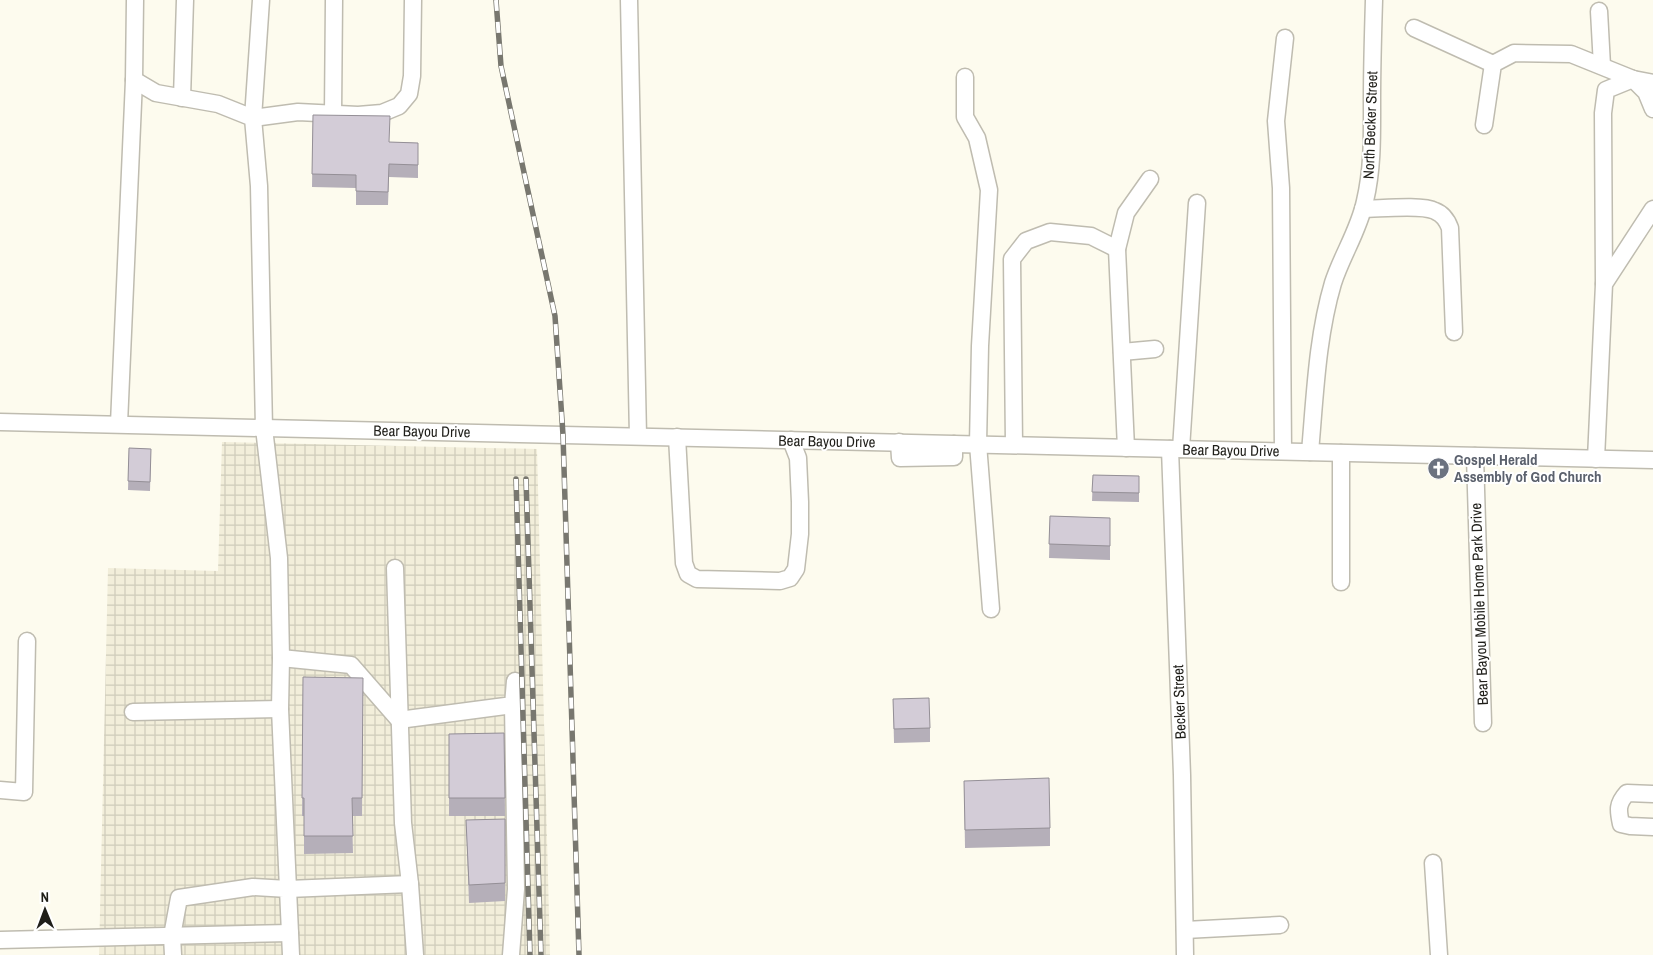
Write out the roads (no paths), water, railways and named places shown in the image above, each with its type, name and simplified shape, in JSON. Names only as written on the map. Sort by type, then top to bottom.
[{"type":"street","points":[[119,424],[134,80],[135,0]]},
{"type":"street","points":[[182,98],[185,0]]},
{"type":"street","points":[[261,0],[253,118],[259,186],[264,428],[279,558],[280,708],[291,955]]},
{"type":"street","points":[[332,114],[334,0]]},
{"type":"street","points":[[134,80],[156,93],[218,104],[253,118],[298,112],[358,115],[382,113],[399,106],[409,94],[412,76],[413,0]]},
{"type":"street","points":[[629,0],[638,436]]},
{"type":"street","name":"North Becker Street","points":[[1310,452],[1321,339],[1334,282],[1363,209],[1372,154],[1374,0]]},
{"type":"street","points":[[1599,11],[1602,66]]},
{"type":"street","points":[[1414,28],[1493,64]]},
{"type":"street","points":[[1283,451],[1282,188],[1276,122],[1285,38]]},
{"type":"street","points":[[1493,64],[1514,53],[1571,54],[1633,79],[1653,83]]},
{"type":"street","points":[[1484,125],[1493,64]]},
{"type":"street","points":[[965,77],[965,117],[977,138],[988,190],[980,346],[978,444],[991,609]]},
{"type":"street","points":[[1633,79],[1646,92],[1653,109]]},
{"type":"street","points":[[1596,459],[1604,284],[1603,114],[1606,90],[1633,79]]},
{"type":"street","points":[[1126,448],[1118,249],[1126,213],[1150,179]]},
{"type":"street","name":"Becker Street","points":[[1185,955],[1175,449],[1196,203]]},
{"type":"street","points":[[1363,209],[1416,208],[1434,210],[1447,220],[1450,228],[1454,332]]},
{"type":"street","points":[[1604,284],[1653,209]]},
{"type":"street","points":[[1014,445],[1012,259],[1026,241],[1050,232],[1092,236],[1118,249]]},
{"type":"street","points":[[1122,352],[1155,349]]},
{"type":"street","name":"Bear Bayou Drive","points":[[0,422],[1653,460]]},
{"type":"street","points":[[677,437],[684,563],[688,574],[697,578],[780,581],[790,578],[796,569],[800,534],[798,458],[791,440]]},
{"type":"street","points":[[1340,582],[1341,453]]},
{"type":"street","name":"Bear Bayou Mobile Home Park Drive","points":[[1475,456],[1483,723]]},
{"type":"street","points":[[395,568],[403,824],[415,955]]},
{"type":"street","points":[[0,790],[24,792],[27,641]]},
{"type":"street","points":[[281,658],[351,665],[399,720]]},
{"type":"street","points":[[511,955],[516,889],[513,705],[515,681]]},
{"type":"street","points":[[399,720],[513,705]]},
{"type":"street","points":[[133,712],[280,708]]},
{"type":"street","points":[[1653,794],[1627,793],[1620,802],[1619,813],[1621,824],[1653,827]]},
{"type":"street","points":[[1433,863],[1439,955]]},
{"type":"street","points":[[173,955],[172,936],[179,898],[253,888],[288,889],[410,884]]},
{"type":"street","points":[[1185,930],[1280,925]]},
{"type":"street","points":[[0,940],[290,933]]},
{"type":"railway","points":[[496,0],[501,66],[555,316],[563,435],[579,955]]},
{"type":"railway","points":[[516,479],[530,955]]},
{"type":"railway","points":[[526,479],[541,955]]},
{"type":"place","name":"Gospel Herald Assembly of God Church","points":[[1438,468]]}]
